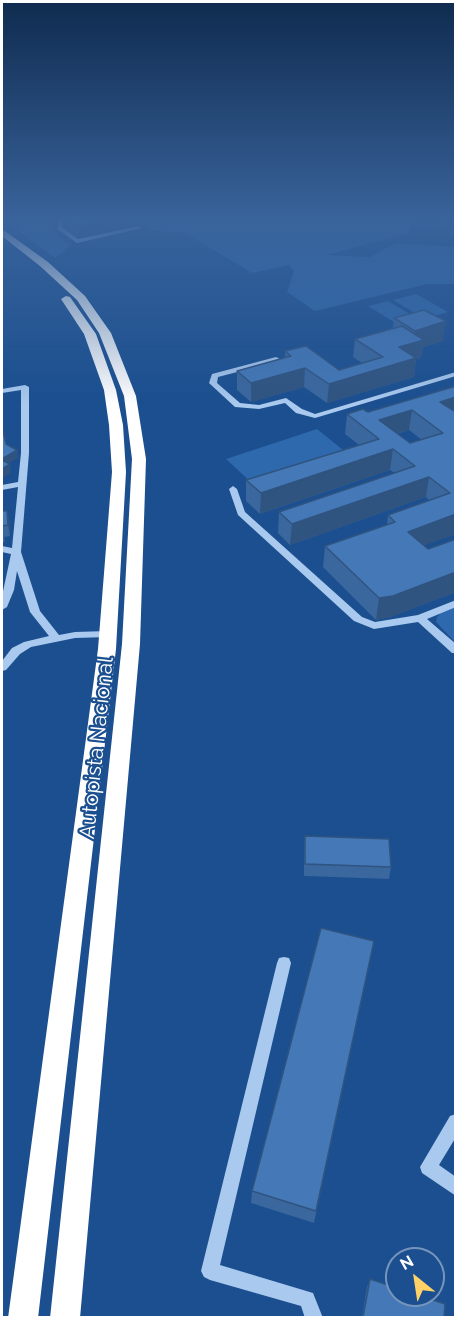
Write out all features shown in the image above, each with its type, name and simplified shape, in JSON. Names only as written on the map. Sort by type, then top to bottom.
[{"type":"highway","name":"Autopista Nacional","points":[[24,1317],[108,634],[119,472],[116,425],[110,390],[90,334],[68,302],[48,281]]},
{"type":"highway","name":"Autopista Nacional","points":[[62,281],[81,298],[105,333],[130,396],[139,459],[131,644],[65,1317]]},
{"type":"street","points":[[276,359],[215,376],[213,383],[238,405],[259,407],[286,400],[299,411],[315,416],[456,374]]},
{"type":"street","points":[[2,391],[25,387],[25,453],[16,552],[9,590],[2,607]]},
{"type":"street","points":[[2,487],[21,484]]},
{"type":"street","points":[[233,489],[241,513],[358,619],[374,626],[420,618],[456,603]]},
{"type":"street","points":[[2,549],[16,552]]},
{"type":"street","points":[[16,552],[35,612],[56,638]]},
{"type":"street","points":[[420,618],[456,650]]},
{"type":"street","points":[[2,667],[16,651],[28,644],[56,638],[108,634]]},
{"type":"street","points":[[284,963],[210,1271],[307,1299],[314,1317]]},
{"type":"street","points":[[456,1122],[428,1167],[456,1188]]},
{"type":"shaded area","points":[[291,281],[455,281],[455,284],[427,284],[315,311],[287,292]]},
{"type":"shaded area","points":[[416,294],[448,312],[425,319],[393,300]]},
{"type":"shaded area","points":[[388,301],[420,320],[399,325],[368,306]]},
{"type":"shaded area","points":[[317,429],[348,454],[254,485],[226,459]]},
{"type":"shaded area","points":[[455,607],[455,642],[436,622],[441,613]]},
{"type":"building","points":[[424,310],[446,321],[415,331],[394,318]]},
{"type":"building","points":[[402,326],[424,340],[399,347],[416,358],[329,384],[305,368],[251,383],[237,371],[291,356],[285,351],[306,346],[339,370],[383,357],[355,339]]},
{"type":"building","points":[[456,386],[456,397],[440,402],[456,412],[456,514],[408,532],[428,549],[456,539],[456,572],[393,596],[379,598],[325,546],[395,522],[388,515],[450,493],[429,477],[292,524],[279,512],[415,466],[393,449],[261,493],[246,480],[379,439],[347,414],[363,409],[368,412]],"holes":[[[412,410],[443,433],[410,443],[379,420]]]},
{"type":"building","points":[[2,432],[6,444],[17,450],[2,459]]},
{"type":"building","points":[[2,460],[10,464],[2,469]]},
{"type":"building","points":[[2,511],[7,511],[8,525],[2,526]]},
{"type":"building","points":[[305,836],[389,839],[391,867],[305,864]]},
{"type":"building","points":[[321,928],[374,941],[316,1211],[252,1191]]},
{"type":"building","points":[[370,1279],[385,1284],[385,1307],[445,1307],[444,1317],[363,1317]]}]
